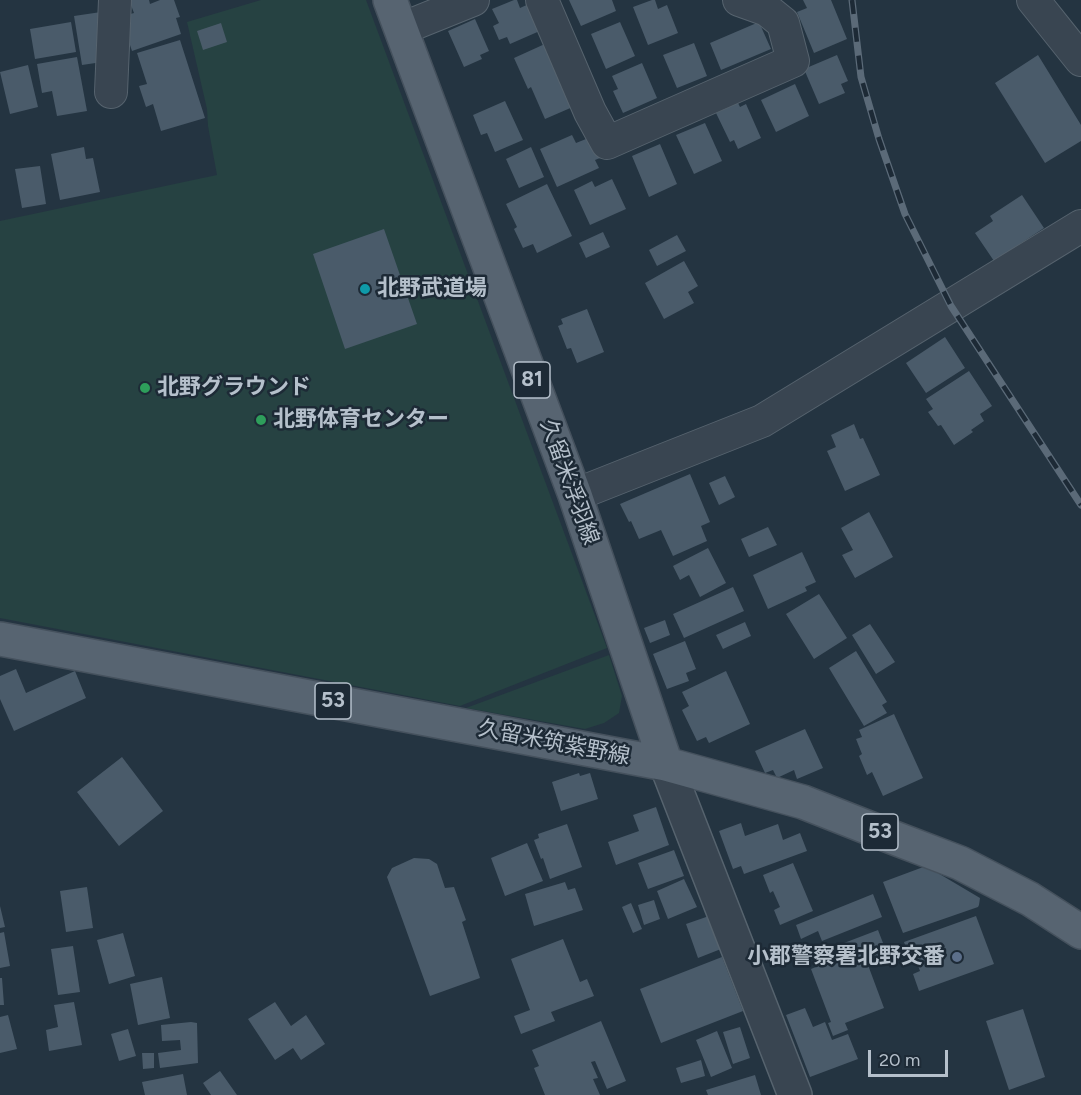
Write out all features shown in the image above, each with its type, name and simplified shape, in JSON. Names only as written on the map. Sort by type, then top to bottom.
[{"type":"main road","name":"久留米浮羽線","points":[[395,15],[575,495],[666,764]]},
{"type":"main road","name":"久留米筑紫野線","points":[[0,639],[666,764],[804,802],[960,863],[1030,899],[1081,932]]},
{"type":"street","points":[[111,92],[115,0]]},
{"type":"street","points":[[395,15],[473,0]]},
{"type":"street","points":[[542,0],[590,112],[607,143],[793,61],[783,23],[767,10],[739,0]]},
{"type":"street","points":[[1033,0],[1081,60]]},
{"type":"street","points":[[575,495],[762,421],[1081,226]]},
{"type":"street","points":[[666,764],[795,1095]]},
{"type":"green space","name":"北野体育センター","points":[[261,0],[366,0],[607,648],[460,706],[0,618],[0,221],[217,175],[207,109],[187,22]]},
{"type":"green space","points":[[609,655],[622,696],[619,713],[604,723],[585,729],[466,708]]},
{"type":"building","points":[[129,0],[149,0],[150,4],[160,0],[174,0],[180,17],[176,18],[181,34],[132,51],[127,36],[130,35],[123,16],[134,13]]},
{"type":"building","points":[[517,0],[520,8],[531,3],[542,30],[510,44],[507,37],[499,40],[493,26],[499,23],[492,9]]},
{"type":"building","points":[[569,0],[612,0],[616,11],[581,26]]},
{"type":"building","points":[[655,0],[658,9],[667,5],[678,33],[648,45],[633,7]]},
{"type":"building","points":[[803,0],[831,0],[847,39],[814,53],[797,12],[807,8]]},
{"type":"building","points":[[101,12],[109,61],[82,65],[74,16]]},
{"type":"building","points":[[475,19],[489,51],[480,55],[482,59],[464,67],[448,31]]},
{"type":"building","points":[[71,22],[76,52],[35,59],[30,29]]},
{"type":"building","points":[[620,22],[635,56],[606,69],[591,34]]},
{"type":"building","points":[[759,22],[771,49],[721,70],[710,43]]},
{"type":"building","points":[[221,23],[227,42],[203,50],[197,31]]},
{"type":"building","points":[[180,40],[205,118],[161,131],[153,104],[146,107],[139,86],[147,84],[137,53]]},
{"type":"building","points":[[547,43],[575,106],[545,119],[531,87],[528,89],[514,58]]},
{"type":"building","points":[[694,43],[707,76],[677,88],[663,55]]},
{"type":"building","points":[[837,55],[848,81],[841,84],[845,93],[819,104],[804,69]]},
{"type":"building","points":[[1038,55],[1081,125],[1081,141],[1045,163],[995,83]]},
{"type":"building","points":[[77,57],[87,111],[57,116],[52,91],[42,93],[37,64]]},
{"type":"building","points":[[642,63],[657,98],[623,113],[613,91],[618,89],[612,76]]},
{"type":"building","points":[[28,65],[38,107],[10,114],[0,72]]},
{"type":"building","points":[[795,84],[809,116],[776,132],[761,100]]},
{"type":"building","points":[[505,101],[523,140],[495,152],[487,133],[481,135],[473,115]]},
{"type":"building","points":[[738,103],[740,107],[746,104],[761,138],[738,149],[734,140],[730,142],[716,113]]},
{"type":"building","points":[[705,123],[722,161],[694,174],[676,135]]},
{"type":"building","points":[[572,135],[576,143],[591,137],[600,158],[595,160],[599,168],[557,187],[540,149]]},
{"type":"building","points":[[660,144],[677,184],[649,197],[632,156]]},
{"type":"building","points":[[84,147],[86,159],[93,158],[100,192],[60,200],[51,154]]},
{"type":"building","points":[[531,147],[544,177],[519,188],[506,159]]},
{"type":"building","points":[[40,166],[46,204],[22,208],[15,169]]},
{"type":"building","points":[[612,179],[626,209],[590,225],[574,190],[592,181],[595,187]]},
{"type":"building","points":[[547,184],[572,236],[537,253],[533,244],[523,248],[514,229],[517,227],[506,204]]},
{"type":"building","points":[[1022,195],[1044,228],[994,261],[975,233],[993,221],[990,216]]},
{"type":"building","name":"北野武道場","points":[[384,229],[417,324],[345,349],[313,254]]},
{"type":"building","points":[[603,232],[610,247],[586,258],[579,243]]},
{"type":"building","points":[[677,235],[686,251],[657,266],[649,250]]},
{"type":"building","points":[[684,261],[698,286],[688,292],[694,303],[664,319],[645,283]]},
{"type":"building","points":[[587,309],[604,352],[577,363],[571,348],[567,349],[558,326],[563,324],[561,319]]},
{"type":"building","points":[[945,337],[965,368],[926,393],[906,363]]},
{"type":"building","points":[[969,371],[992,406],[980,414],[984,421],[954,445],[941,425],[938,426],[928,412],[933,409],[926,399]]},
{"type":"building","points":[[854,424],[880,475],[845,491],[827,451],[836,447],[831,435]]},
{"type":"building","points":[[690,474],[710,522],[701,526],[707,541],[673,556],[661,530],[639,539],[620,504]]},
{"type":"building","points":[[725,476],[735,497],[719,505],[709,483]]},
{"type":"building","points":[[869,512],[893,557],[855,578],[842,555],[853,550],[841,528]]},
{"type":"building","points":[[768,527],[777,545],[749,557],[741,539]]},
{"type":"building","points":[[708,548],[726,583],[700,597],[689,575],[680,580],[673,566]]},
{"type":"building","points":[[802,552],[816,582],[805,587],[807,591],[768,609],[753,575]]},
{"type":"building","points":[[733,587],[744,611],[684,638],[673,614]]},
{"type":"building","points":[[819,594],[847,638],[814,659],[786,614]]},
{"type":"building","points":[[665,620],[670,635],[650,643],[644,628]]},
{"type":"building","points":[[745,622],[751,636],[723,649],[716,635]]},
{"type":"building","points":[[870,624],[895,662],[876,674],[852,635]]},
{"type":"building","points":[[685,641],[696,669],[686,673],[689,681],[667,689],[653,654]]},
{"type":"building","points":[[856,651],[887,702],[882,705],[887,713],[864,726],[829,668]]},
{"type":"building","points":[[16,669],[26,693],[75,671],[86,698],[14,731],[0,699],[0,676]]},
{"type":"building","points":[[726,671],[750,724],[709,743],[706,737],[697,741],[682,710],[689,706],[682,692]]},
{"type":"building","points":[[894,714],[923,778],[883,796],[872,772],[867,775],[859,756],[862,754],[856,739],[862,737],[859,730]]},
{"type":"building","points":[[805,729],[823,768],[797,779],[794,770],[777,778],[773,770],[765,773],[755,751]]},
{"type":"building","points":[[122,757],[163,811],[119,846],[77,792]]},
{"type":"building","points":[[579,773],[580,776],[590,773],[598,799],[561,811],[552,782]]},
{"type":"building","points":[[656,807],[669,845],[616,865],[608,842],[639,831],[633,815]]},
{"type":"building","points":[[741,823],[745,836],[778,824],[783,840],[800,833],[807,851],[744,874],[741,866],[733,869],[719,831]]},
{"type":"building","points":[[567,824],[582,867],[550,879],[534,840],[539,838],[538,834]]},
{"type":"building","points":[[527,843],[543,881],[505,896],[491,858]]},
{"type":"building","points":[[674,850],[684,876],[648,889],[638,863]]},
{"type":"building","points":[[414,858],[429,859],[437,864],[445,888],[454,887],[466,920],[462,922],[480,978],[430,996],[387,877],[392,868]]},
{"type":"building","points":[[793,863],[813,911],[780,925],[774,910],[780,907],[773,891],[770,893],[763,875]]},
{"type":"building","points":[[926,866],[980,898],[979,905],[903,933],[883,882]]},
{"type":"building","points":[[684,879],[697,907],[668,919],[657,891]]},
{"type":"building","points":[[565,882],[568,890],[575,888],[583,910],[534,926],[525,894]]},
{"type":"building","points":[[87,887],[93,928],[66,932],[60,891]]},
{"type":"building","points":[[873,894],[882,917],[822,941],[818,931],[801,939],[796,925]]},
{"type":"building","points":[[654,900],[660,919],[644,925],[638,905]]},
{"type":"building","points":[[631,903],[642,929],[633,933],[622,907]]},
{"type":"building","points":[[0,906],[5,927],[0,928]]},
{"type":"building","points":[[709,916],[721,949],[698,958],[686,924]]},
{"type":"building","points":[[976,916],[994,964],[919,991],[913,974],[920,971],[916,960],[911,962],[904,942]]},
{"type":"building","points":[[878,930],[888,956],[868,965],[884,1008],[845,1023],[848,1030],[833,1036],[828,1023],[831,1022],[811,969],[848,954],[844,943]]},
{"type":"building","points":[[4,932],[10,966],[0,968],[0,933]]},
{"type":"building","points":[[123,933],[135,976],[109,984],[97,940]]},
{"type":"building","points":[[563,939],[580,982],[587,979],[594,996],[551,1012],[555,1021],[521,1034],[514,1016],[530,1010],[511,959]]},
{"type":"building","points":[[73,946],[80,992],[58,995],[51,949]]},
{"type":"building","points":[[722,957],[743,1011],[661,1043],[640,989]]},
{"type":"building","points":[[162,977],[170,1018],[138,1025],[130,984]]},
{"type":"building","points":[[0,978],[2,978],[4,1005],[0,1005]]},
{"type":"building","points":[[74,1002],[82,1045],[49,1051],[46,1030],[58,1027],[54,1005]]},
{"type":"building","points":[[275,1002],[291,1026],[306,1015],[325,1044],[301,1060],[293,1048],[275,1060],[248,1019]]},
{"type":"building","points":[[805,1008],[813,1027],[825,1022],[832,1040],[848,1034],[858,1059],[810,1077],[786,1015]]},
{"type":"building","points":[[1023,1009],[1045,1077],[1009,1090],[986,1021]]},
{"type":"building","points":[[8,1015],[17,1049],[0,1053],[0,1017]]},
{"type":"building","points":[[601,1021],[626,1081],[607,1089],[595,1061],[591,1062],[598,1078],[593,1079],[600,1095],[545,1095],[534,1068],[539,1066],[532,1050]]},
{"type":"building","points":[[197,1023],[198,1063],[160,1068],[158,1053],[181,1050],[180,1040],[162,1041],[161,1025]]},
{"type":"building","points":[[740,1027],[750,1058],[733,1064],[723,1032]]},
{"type":"building","points":[[128,1029],[136,1056],[119,1061],[111,1034]]},
{"type":"building","points":[[717,1031],[732,1068],[711,1077],[696,1040]]},
{"type":"building","points":[[142,1053],[154,1053],[154,1068],[143,1069]]},
{"type":"building","points":[[701,1060],[705,1076],[681,1083],[676,1068]]},
{"type":"building","points":[[220,1071],[237,1095],[211,1095],[203,1083]]},
{"type":"building","points":[[183,1074],[187,1095],[145,1095],[142,1082]]},
{"type":"building","points":[[755,1075],[761,1095],[708,1095],[706,1090]]},
{"type":"railway","points":[[852,0],[861,77],[879,139],[905,214],[951,306],[1081,505]]},
{"type":"place","name":"北野武道場","points":[[365,289]]},
{"type":"place","name":"北野グラウンド","points":[[145,388]]},
{"type":"place","name":"北野体育センター","points":[[261,420]]},
{"type":"place","name":"小郡警察署北野交番","points":[[957,957]]}]
